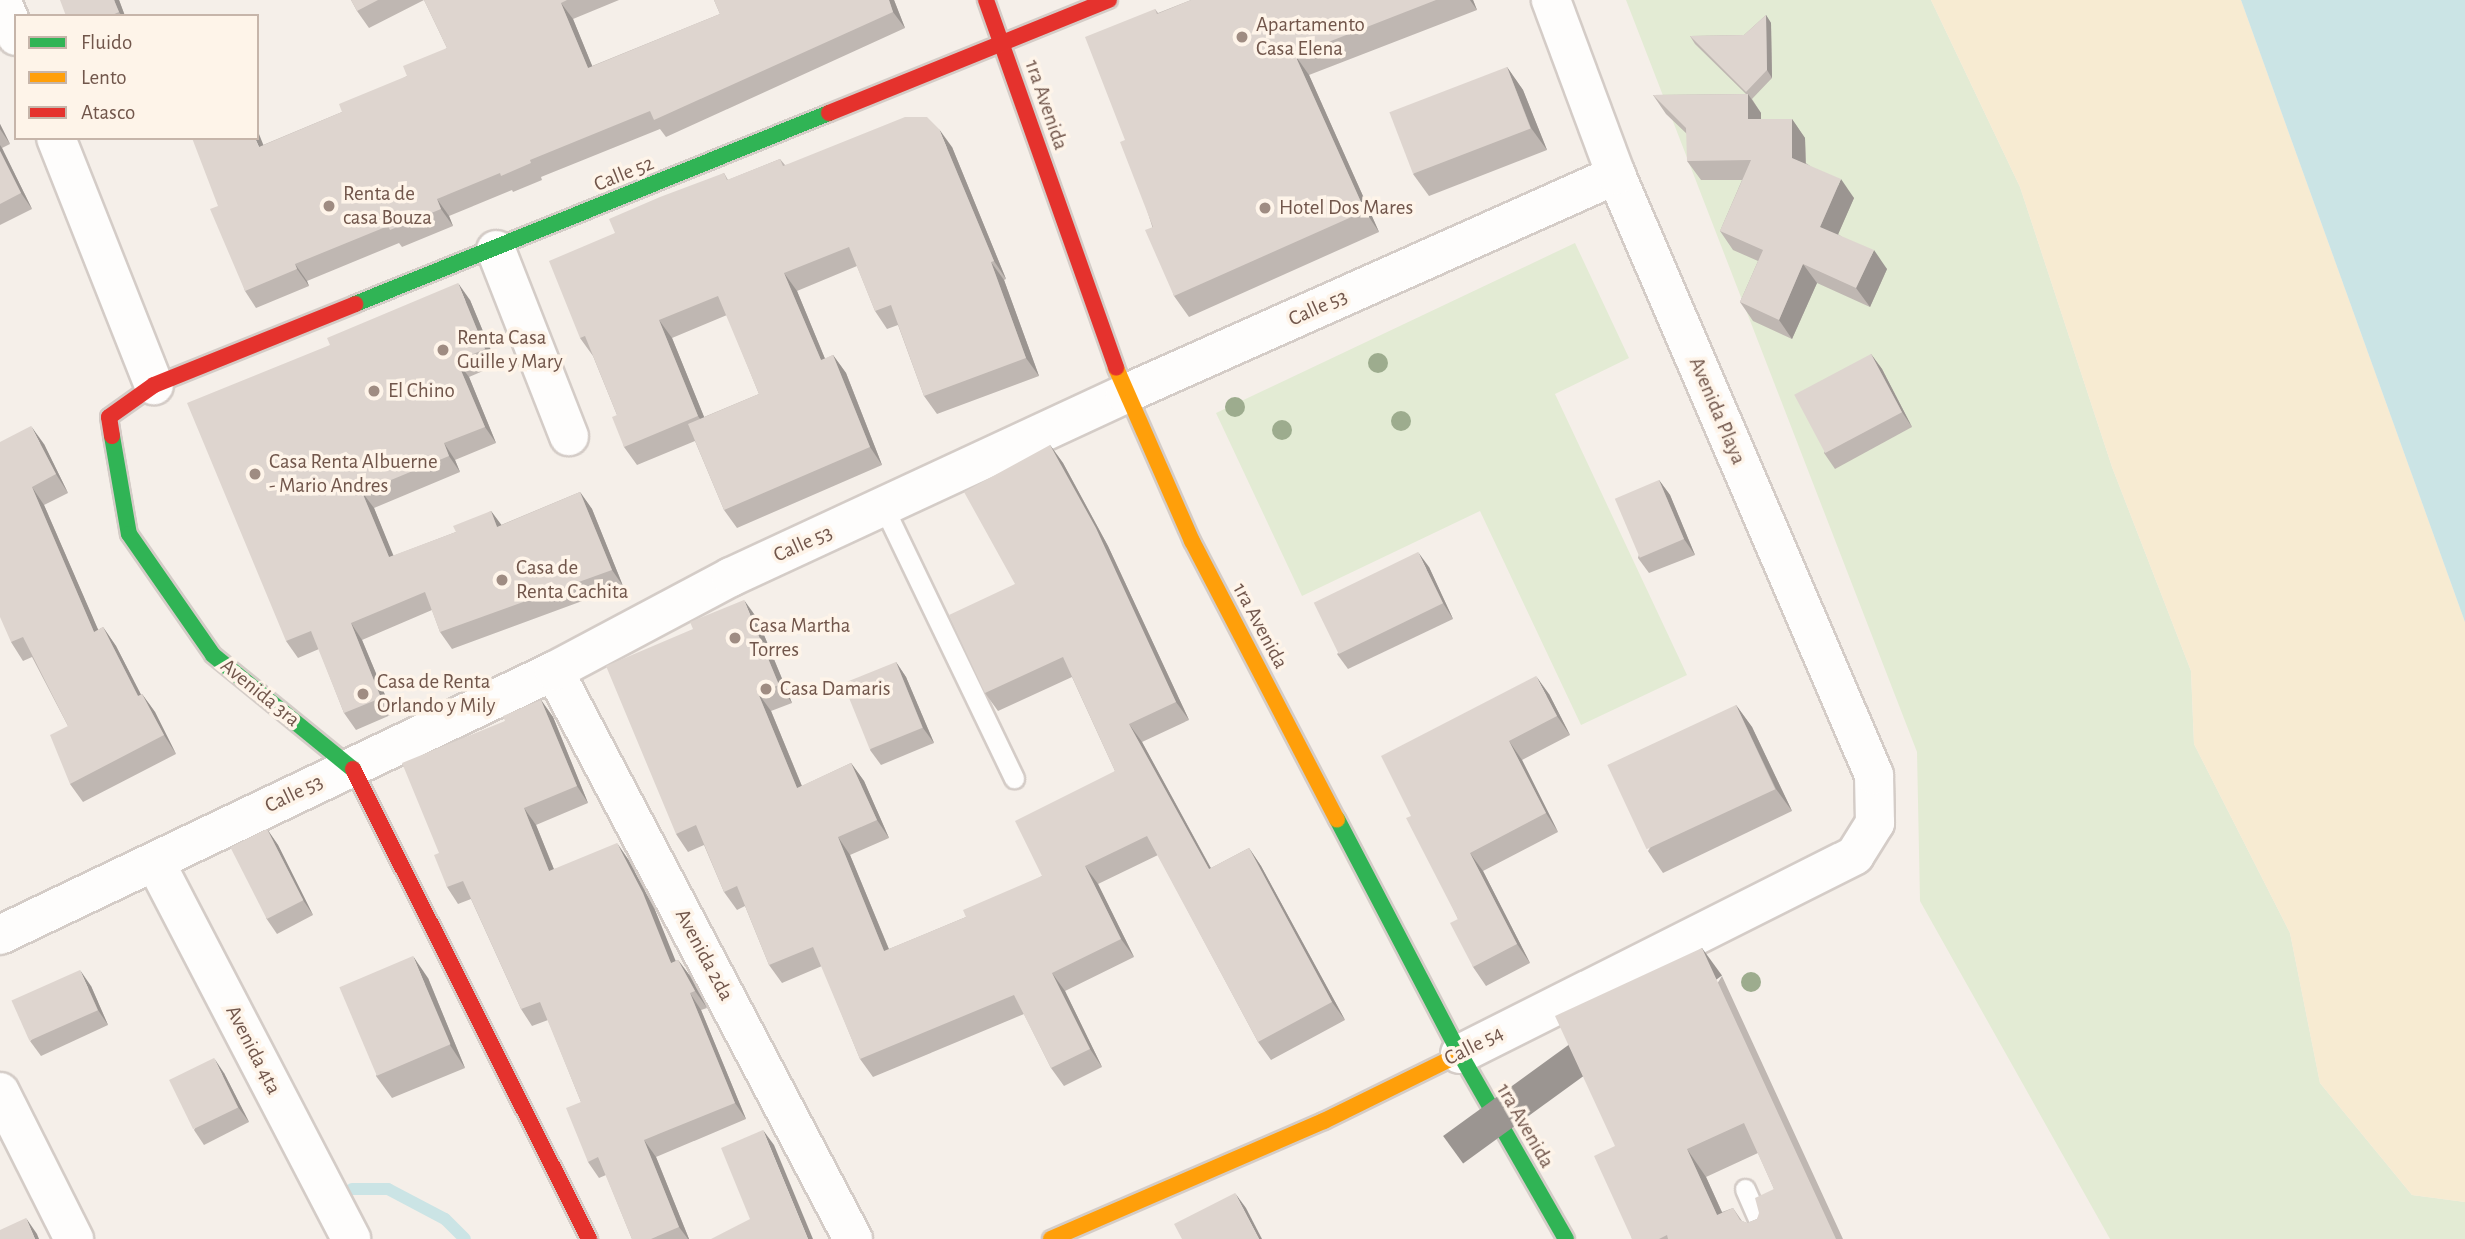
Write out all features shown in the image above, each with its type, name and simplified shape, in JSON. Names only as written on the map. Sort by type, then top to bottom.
[{"type":"street","points":[[1,0],[14,31]]},
{"type":"street","name":"1ra Avenida","points":[[986,0],[1125,394],[1192,541],[1460,1054],[1566,1239]]},
{"type":"street","name":"Calle 52","points":[[154,385],[496,250],[1001,41],[1109,0]]},
{"type":"street","name":"Avenida Playa","points":[[1551,0],[1616,175],[1874,775],[1875,823]]},
{"type":"street","points":[[57,140],[154,385]]},
{"type":"street","name":"Calle 53","points":[[0,935],[554,671],[731,577],[1125,394],[1616,175]]},
{"type":"street","points":[[496,250],[569,436]]},
{"type":"street","name":"Avenida 3ra","points":[[154,385],[109,417],[129,534],[213,655],[351,766],[589,1239]]},
{"type":"street","name":"Avenida 2da","points":[[554,671],[853,1239]]},
{"type":"street","name":"Calle 54","points":[[1051,1239],[1324,1121],[1856,855],[1875,823]]},
{"type":"street","name":"Avenida 4ta","points":[[155,862],[351,1239]]},
{"type":"street","points":[[0,1092],[74,1239]]},
{"type":"lane","points":[[884,508],[1014,778]]},
{"type":"lane","points":[[1745,1188],[1767,1239]]},
{"type":"green space","points":[[1626,0],[1931,0],[2020,187],[2112,467],[2191,671],[2194,744],[2290,933],[2320,1083],[2412,1195],[2465,1202],[2465,1239],[2110,1239],[1920,901],[1917,752]]},
{"type":"green space","points":[[1575,243],[1629,358],[1555,394],[1687,675],[1581,725],[1480,511],[1302,596],[1216,413]]},
{"type":"sand","points":[[1931,0],[2241,0],[2465,622],[2465,1202],[2412,1195],[2320,1083],[2290,933],[2194,744],[2191,671],[2112,467],[2020,187]]},
{"type":"water","points":[[2241,0],[2465,0],[2465,622]]},
{"type":"building","points":[[60,0],[114,0],[119,12],[114,14],[65,14]]},
{"type":"building","points":[[351,0],[378,0],[357,11]]},
{"type":"building","points":[[424,0],[567,0],[561,3],[588,68],[720,14],[714,0],[889,0],[893,12],[654,120],[650,111],[530,160],[531,163],[501,176],[500,173],[437,199],[441,209],[390,230],[388,226],[295,264],[297,269],[245,291],[210,209],[218,206],[193,140],[256,140],[259,147],[342,112],[339,104],[407,76],[403,66],[447,48]]},
{"type":"building","points":[[1191,0],[1436,0],[1295,55],[1365,211],[1174,296],[1145,230],[1153,227],[1120,142],[1125,140],[1085,37],[1155,9],[1157,14]]},
{"type":"building","points":[[1766,15],[1767,70],[1746,92],[1690,36],[1744,35]]},
{"type":"building","points":[[1507,67],[1531,129],[1413,174],[1389,112]]},
{"type":"building","points":[[1748,94],[1748,119],[1792,119],[1792,158],[1841,179],[1820,227],[1874,250],[1856,288],[1803,264],[1779,320],[1740,302],[1763,250],[1720,231],[1751,160],[1687,161],[1686,128],[1653,95]]},
{"type":"building","points":[[905,117],[927,117],[939,129],[994,261],[991,262],[1026,358],[924,396],[891,305],[875,311],[849,247],[784,273],[821,360],[833,355],[870,447],[724,510],[688,424],[759,394],[718,296],[659,320],[698,416],[624,447],[612,417],[617,415],[585,336],[580,338],[549,261],[615,233],[609,219],[660,197],[724,173],[727,180],[780,159],[783,166]]},
{"type":"building","points":[[0,151],[21,193],[0,204]]},
{"type":"building","points":[[458,283],[485,349],[457,361],[485,427],[444,443],[449,456],[362,492],[389,557],[456,532],[453,526],[491,511],[497,527],[580,492],[612,570],[440,632],[425,592],[351,623],[381,698],[344,713],[311,631],[286,641],[187,403],[330,345],[327,338]]},
{"type":"building","points":[[1871,354],[1902,412],[1825,453],[1794,395]]},
{"type":"building","points":[[31,426],[56,474],[32,487],[94,632],[103,627],[138,696],[142,694],[164,735],[70,784],[50,735],[68,726],[23,637],[11,642],[0,617],[0,442]]},
{"type":"building","points":[[1050,445],[1096,528],[1176,702],[1129,724],[1209,869],[1249,848],[1332,1002],[1258,1042],[1147,836],[1085,866],[1121,939],[1052,973],[1090,1049],[1051,1068],[1014,995],[860,1059],[813,947],[769,965],[737,886],[724,892],[696,825],[676,834],[606,666],[693,629],[690,622],[744,600],[779,685],[758,693],[797,788],[851,763],[877,820],[838,837],[884,951],[966,917],[963,910],[1042,876],[1015,821],[1115,771],[1063,657],[985,693],[949,615],[1015,584],[964,492]]},
{"type":"building","points":[[1659,480],[1684,539],[1640,558],[1615,499]]},
{"type":"building","points":[[1418,552],[1443,603],[1339,654],[1314,603]]},
{"type":"building","points":[[896,662],[923,728],[870,749],[843,683]]},
{"type":"building","points":[[1536,676],[1557,716],[1509,741],[1546,813],[1470,853],[1517,944],[1473,967],[1450,923],[1458,919],[1406,818],[1411,816],[1381,756]]},
{"type":"building","points":[[541,700],[577,786],[524,808],[549,871],[617,843],[643,893],[671,963],[678,960],[695,991],[690,993],[735,1103],[644,1140],[679,1227],[651,1239],[632,1239],[598,1157],[588,1162],[566,1108],[581,1102],[540,1002],[521,1009],[463,881],[447,887],[434,855],[439,853],[402,763],[505,721],[503,716]]},
{"type":"building","points":[[1736,705],[1775,789],[1647,849],[1607,765]]},
{"type":"building","points":[[267,829],[303,900],[267,919],[230,848]]},
{"type":"building","points":[[1702,948],[1836,1239],[1668,1239],[1667,1235],[1659,1239],[1632,1239],[1594,1156],[1615,1146],[1555,1016]],"holes":[[[1744,1123],[1774,1189],[1755,1198],[1759,1213],[1757,1219],[1747,1223],[1740,1220],[1733,1208],[1717,1215],[1687,1149]]]},
{"type":"building","points":[[413,956],[451,1044],[377,1076],[339,987]]},
{"type":"building","points":[[80,970],[98,1010],[29,1041],[11,1001]]},
{"type":"building","points":[[214,1058],[238,1107],[193,1129],[169,1080]]},
{"type":"building","points":[[763,1130],[808,1239],[711,1239],[750,1219],[721,1148]]},
{"type":"building","points":[[1235,1193],[1259,1239],[1182,1239],[1174,1224]]},
{"type":"building","points":[[26,1218],[35,1239],[0,1239],[0,1230]]},
{"type":"waterway","points":[[352,1189],[388,1189],[445,1219],[465,1239]]},
{"type":"traffic: fast","points":[[355,304],[829,113]]},
{"type":"traffic: fast","points":[[112,436],[129,534],[213,655],[353,769]]},
{"type":"traffic: fast","points":[[1337,819],[1460,1054],[1566,1239]]},
{"type":"traffic: slow","points":[[1116,368],[1192,541],[1337,819]]},
{"type":"traffic: slow","points":[[1051,1239],[1324,1121],[1460,1054]]},
{"type":"traffic: jam","points":[[986,0],[1116,368]]},
{"type":"traffic: jam","points":[[829,113],[1109,0]]},
{"type":"traffic: jam","points":[[112,436],[109,417],[154,385],[355,304]]},
{"type":"traffic: jam","points":[[353,769],[589,1239]]},
{"type":"place","name":"Apartamento Casa Elena","points":[[1242,37]]},
{"type":"place","name":"Renta de casa Bouza","points":[[329,206]]},
{"type":"place","name":"Hotel Dos Mares","points":[[1265,208]]},
{"type":"place","name":"Renta Casa Guille y Mary","points":[[443,350]]},
{"type":"place","name":"El Chino","points":[[374,391]]},
{"type":"place","name":"Casa Renta Albuerne - Mario Andres","points":[[255,474]]},
{"type":"place","name":"Casa de Renta Cachita","points":[[502,580]]},
{"type":"place","name":"Casa Martha Torres","points":[[735,638]]},
{"type":"place","name":"Casa Damaris","points":[[766,689]]},
{"type":"place","name":"Casa de Renta Orlando y Mily","points":[[363,694]]}]
